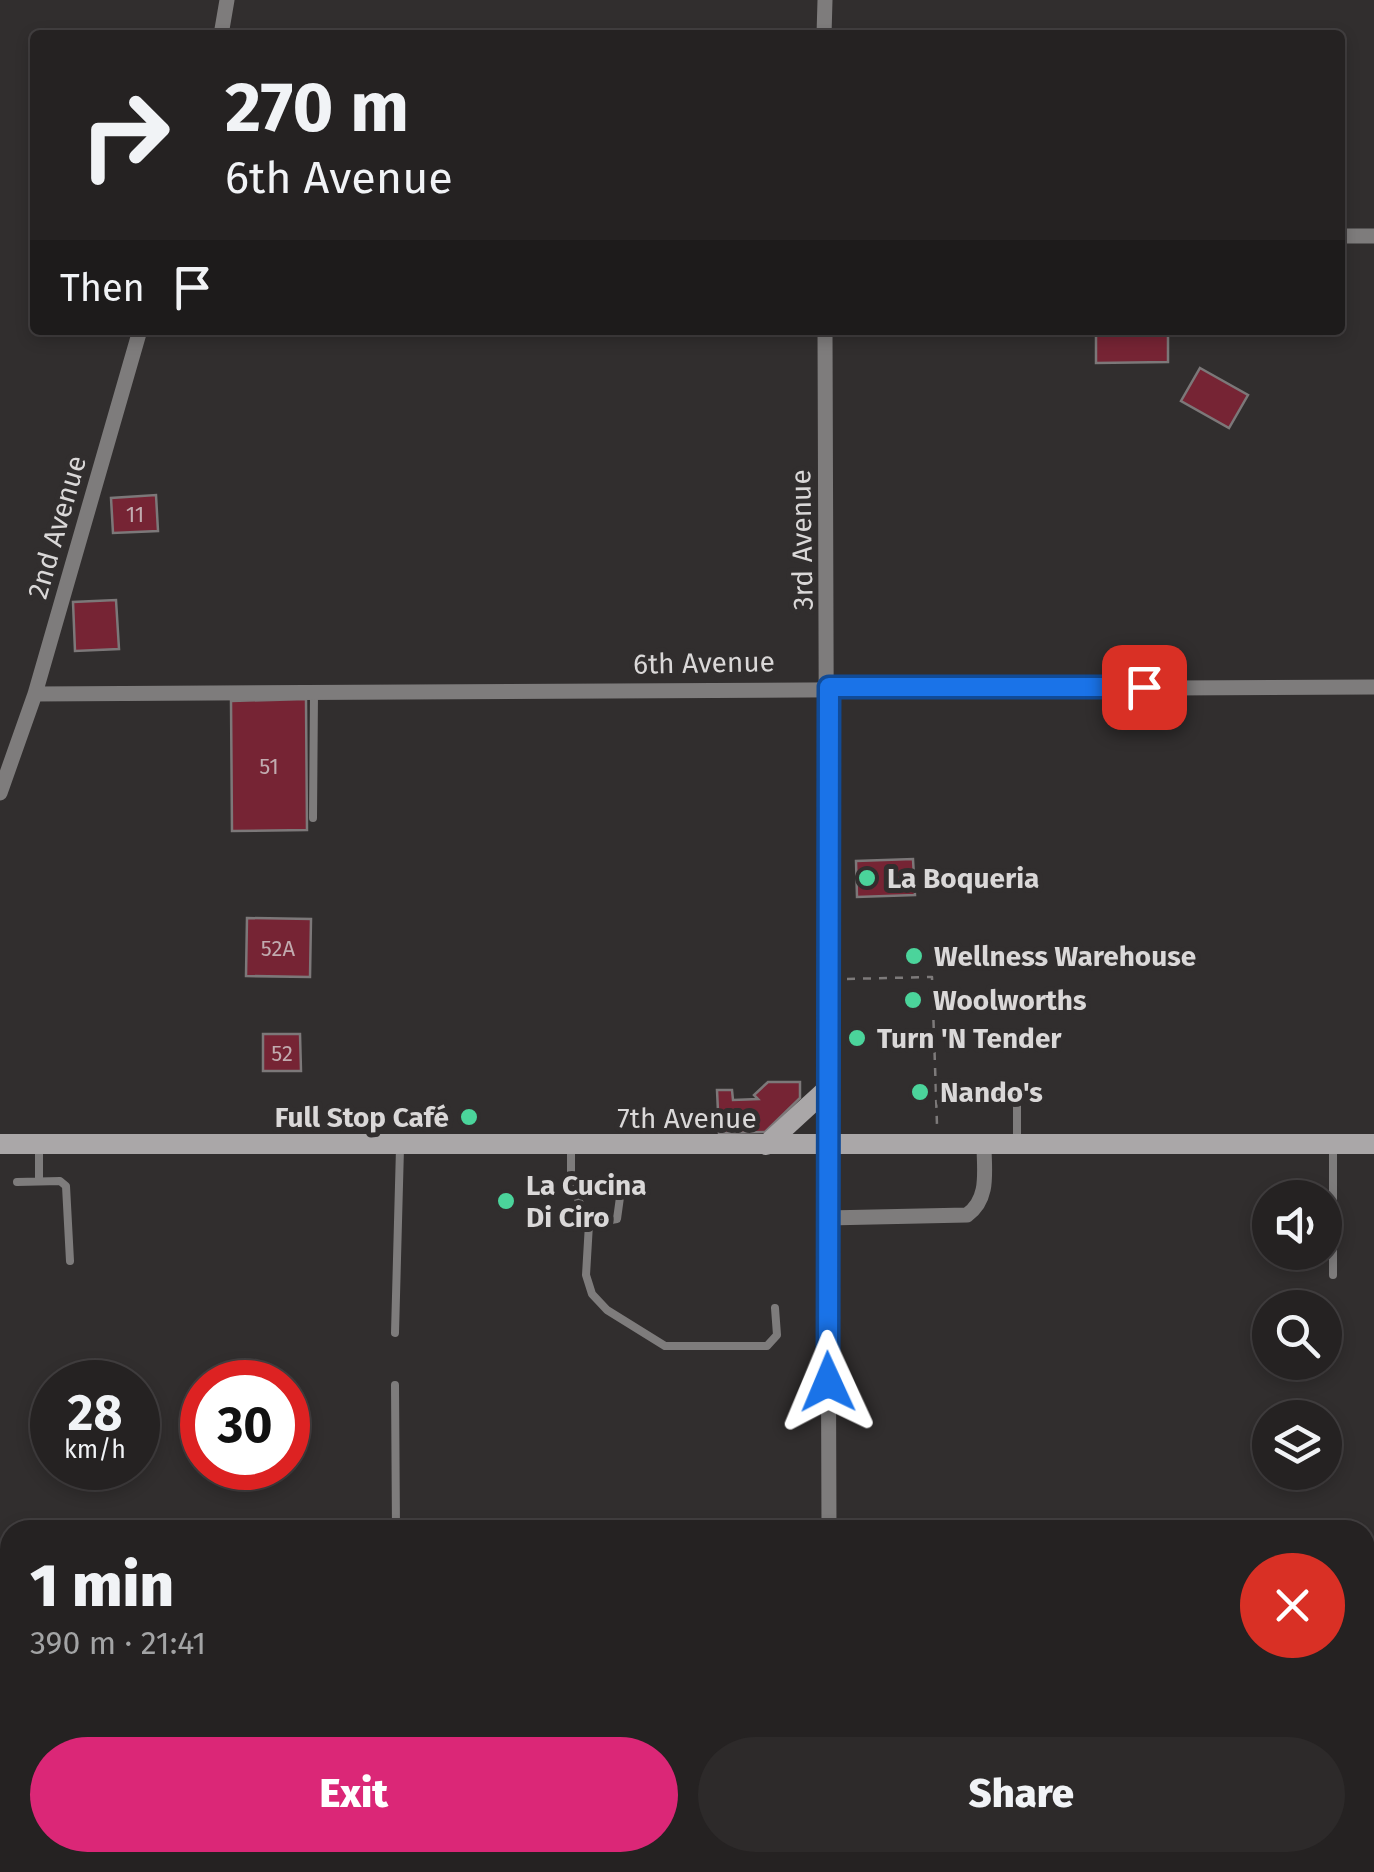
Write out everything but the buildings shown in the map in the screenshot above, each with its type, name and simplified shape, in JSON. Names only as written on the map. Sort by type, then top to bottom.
[{"type":"main road","points":[[766,1146],[827,1090]]},
{"type":"main road","name":"7th Avenue","points":[[0,1144],[1374,1144]]},
{"type":"street","points":[[222,30],[227,0]]},
{"type":"street","points":[[824,0],[824,30]]},
{"type":"street","points":[[1345,236],[1374,236]]},
{"type":"street","name":"2nd Avenue","points":[[0,793],[35,694],[139,335]]},
{"type":"street","name":"3rd Avenue","points":[[825,335],[829,1520]]},
{"type":"street","name":"6th Avenue","points":[[35,694],[1374,686]]},
{"type":"street","points":[[827,1218],[967,1215],[978,1207],[983,1193],[984,1145]]},
{"type":"lane","points":[[314,692],[314,818]]},
{"type":"lane","points":[[965,1092],[1012,1096],[1018,1106],[1018,1145]]},
{"type":"lane","points":[[38,1144],[39,1182]]},
{"type":"lane","points":[[1332,1275],[1333,1144]]},
{"type":"lane","points":[[395,1333],[400,1145]]},
{"type":"lane","points":[[571,1145],[572,1183],[589,1224],[586,1275],[592,1294],[607,1310],[665,1346],[767,1346],[777,1335],[775,1308]]},
{"type":"lane","points":[[17,1182],[66,1186],[70,1261]]},
{"type":"lane","points":[[589,1224],[617,1219],[620,1190]]},
{"type":"lane","points":[[396,1384],[396,1520]]},
{"type":"path","points":[[847,979],[932,976],[938,1132]]},
{"type":"place","name":"La Boqueria","points":[[867,878]]},
{"type":"place","name":"Wellness Warehouse","points":[[914,956]]},
{"type":"place","name":"Woolworths","points":[[913,1000]]},
{"type":"place","name":"Turn 'N Tender","points":[[857,1038]]},
{"type":"place","name":"Nando's","points":[[920,1092]]},
{"type":"place","name":"Full Stop Café","points":[[469,1117]]},
{"type":"place","name":"La Cucina Di Ciro","points":[[506,1201]]},
{"type":"route","points":[[828,1382],[829,687],[1144,687]]}]
